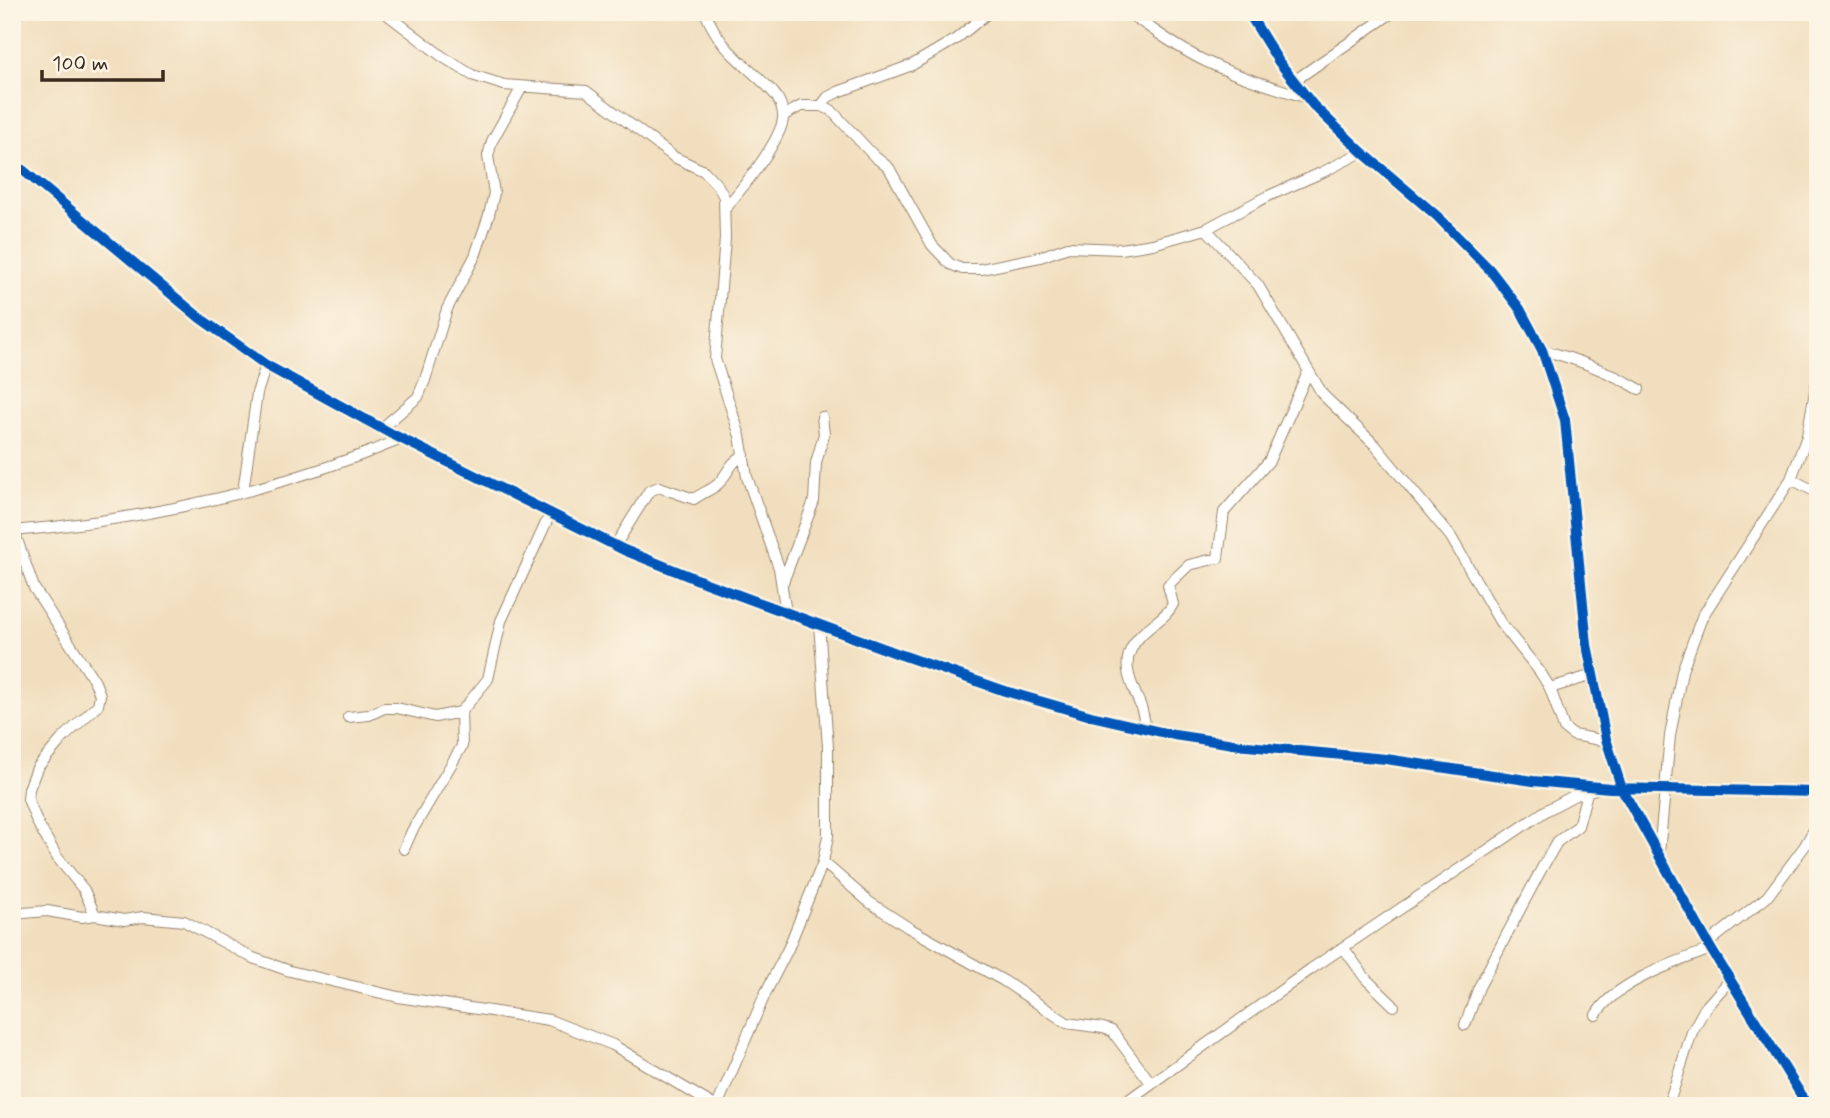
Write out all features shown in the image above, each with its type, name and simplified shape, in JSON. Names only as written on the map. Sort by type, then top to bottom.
[{"type":"street","points":[[384,12],[443,57],[472,75],[504,86],[586,91],[674,157],[704,171],[718,186],[724,197],[725,239],[716,359],[744,455],[747,477],[783,583],[786,613]]},
{"type":"street","points":[[705,12],[728,52],[773,91],[783,116],[783,124],[758,166],[725,209]]},
{"type":"street","points":[[821,106],[828,97],[838,92],[912,65],[956,38],[989,12]]},
{"type":"street","points":[[1127,12],[1172,44],[1205,61],[1256,82],[1308,98]]},
{"type":"street","points":[[1248,12],[1279,62],[1308,98],[1362,152],[1437,216],[1490,271],[1520,309],[1542,350],[1564,420],[1587,645],[1606,741],[1622,789],[1709,946],[1808,1106]]},
{"type":"street","points":[[1294,81],[1393,12]]},
{"type":"street","points":[[382,428],[418,397],[447,309],[475,256],[489,215],[494,193],[488,156],[492,141],[522,87]]},
{"type":"street","points":[[778,99],[801,106],[821,106],[831,110],[874,156],[889,168],[932,245],[950,264],[962,269],[981,269],[1040,257],[1068,247],[1121,249],[1153,244],[1206,229],[1266,197],[1362,152]]},
{"type":"street","points":[[783,116],[801,106]]},
{"type":"street","points":[[12,161],[200,318],[266,365],[402,439],[615,545],[706,583],[896,653],[1005,691],[1146,729],[1247,746],[1386,760],[1600,788],[1818,792]]},
{"type":"street","points":[[1206,229],[1258,285],[1323,395],[1376,445],[1451,537],[1500,622],[1550,688],[1564,728],[1573,736],[1606,741]]},
{"type":"street","points":[[1542,350],[1609,371],[1639,389]]},
{"type":"street","points":[[243,492],[257,393],[266,365]]},
{"type":"street","points":[[1146,729],[1140,704],[1126,674],[1136,641],[1153,623],[1169,612],[1173,604],[1168,584],[1189,565],[1218,558],[1224,512],[1269,461],[1308,372]]},
{"type":"street","points":[[1659,854],[1670,736],[1682,671],[1702,617],[1791,479],[1813,427],[1818,375]]},
{"type":"street","points":[[783,583],[814,501],[816,463],[824,434],[822,417]]},
{"type":"street","points":[[95,915],[84,890],[57,857],[37,822],[29,799],[29,789],[37,768],[62,739],[98,705],[100,695],[95,682],[34,588],[13,531],[144,515],[243,492],[352,459],[402,439]]},
{"type":"street","points":[[615,545],[649,491],[659,487],[694,499],[704,490],[717,486],[732,461],[744,455]]},
{"type":"street","points":[[1791,479],[1818,493]]},
{"type":"street","points":[[348,717],[369,715],[384,708],[397,708],[435,717],[461,712],[488,679],[501,621],[551,512]]},
{"type":"street","points":[[12,914],[47,911],[82,917],[95,915],[124,920],[143,917],[184,921],[253,958],[290,971],[398,996],[549,1020],[613,1045],[716,1106],[796,931],[823,862],[828,836],[828,747],[820,624]]},
{"type":"street","points":[[1550,688],[1593,675]]},
{"type":"street","points":[[404,849],[462,746],[461,712]]},
{"type":"street","points":[[1119,1106],[1135,1102],[1151,1083],[1343,947],[1547,810],[1575,795],[1600,788]]},
{"type":"street","points":[[1465,1025],[1479,987],[1542,868],[1558,842],[1578,826],[1587,793]]},
{"type":"street","points":[[1596,1015],[1606,1001],[1621,991],[1709,946],[1767,897],[1818,823]]},
{"type":"street","points":[[823,862],[869,902],[909,928],[1004,981],[1067,1023],[1112,1031],[1151,1083]]},
{"type":"street","points":[[1343,947],[1366,979],[1394,1006]]},
{"type":"street","points":[[1668,1106],[1692,1032],[1705,1008],[1730,980]]},
{"type":"cycle path","points":[[1248,12],[1279,62],[1313,105],[1362,152],[1437,216],[1490,270],[1520,309],[1542,350],[1565,420],[1587,645],[1606,739],[1622,789],[1711,949],[1808,1106]]},
{"type":"cycle path","points":[[12,161],[200,318],[266,365],[390,433],[624,550],[896,653],[1005,691],[1091,716],[1174,735],[1247,746],[1386,759],[1533,781],[1610,788],[1818,792]]}]
